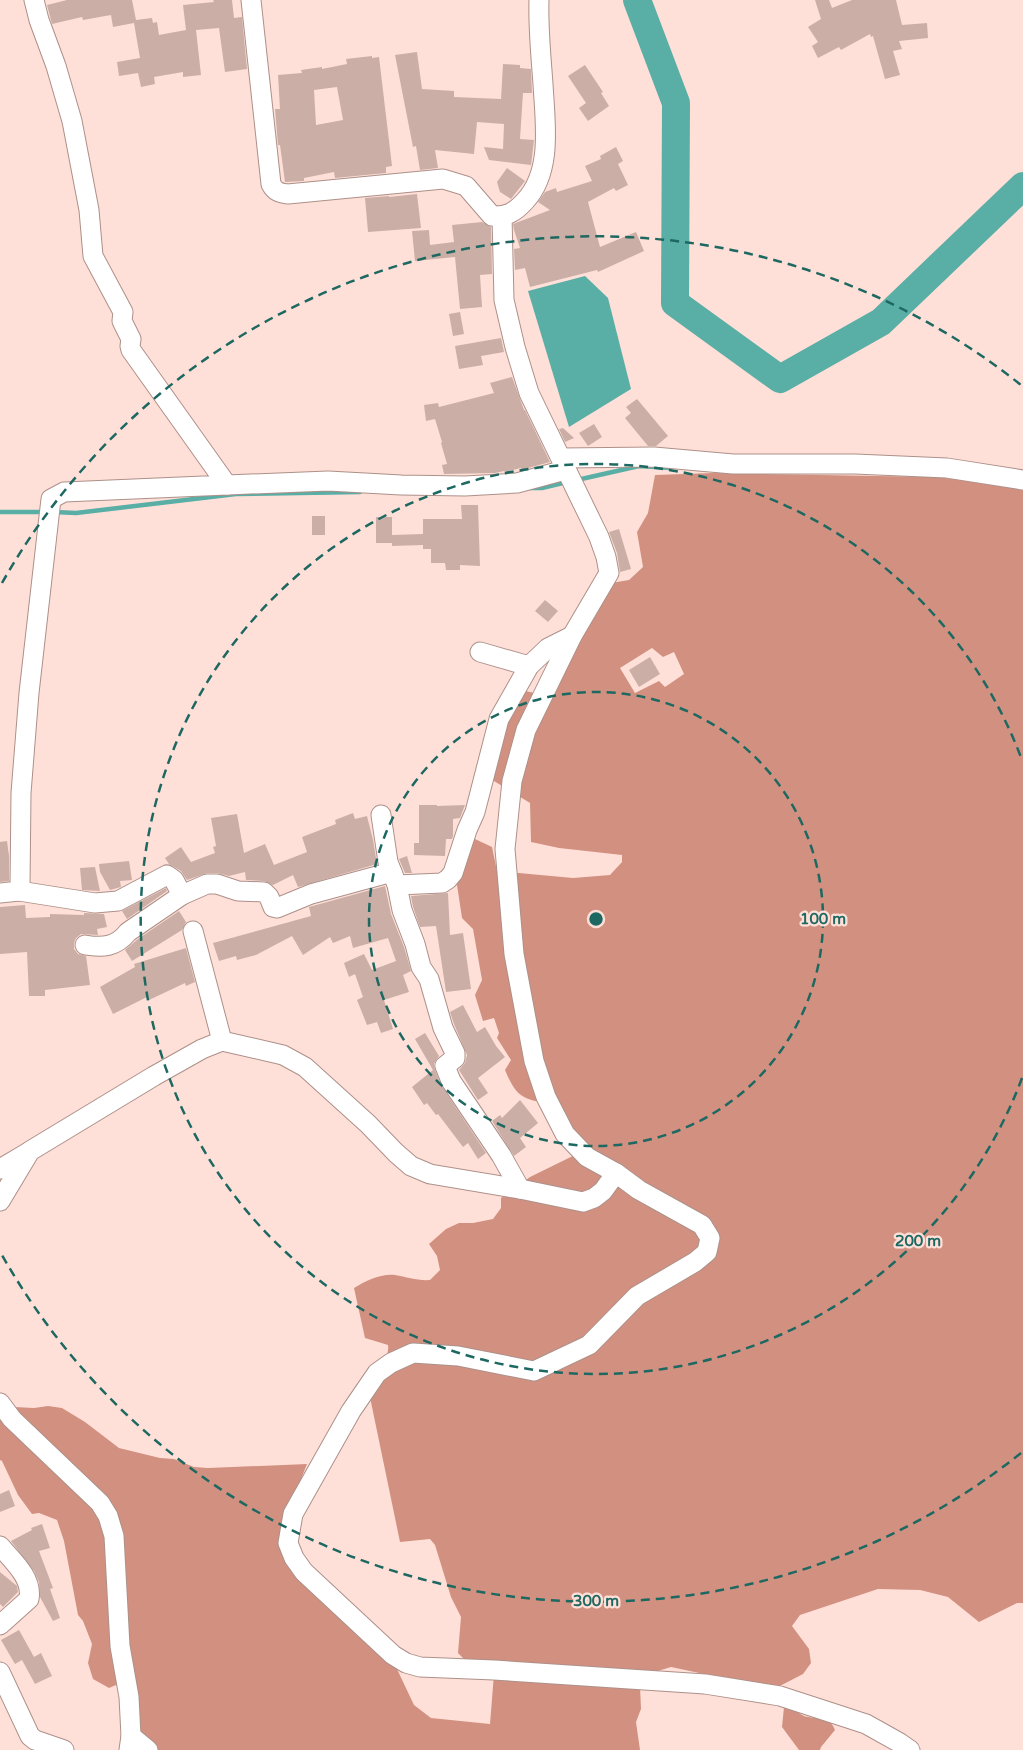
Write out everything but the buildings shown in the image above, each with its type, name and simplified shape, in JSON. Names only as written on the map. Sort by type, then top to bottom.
[{"type":"street","points":[[34,0],[72,122],[88,210],[93,256],[123,312],[122,321],[131,339],[131,350],[227,485]]},
{"type":"street","points":[[250,0],[271,184],[274,190],[288,194],[443,179],[466,186],[492,216],[502,216],[515,212],[534,191],[544,157],[545,128],[539,0]]},
{"type":"street","points":[[502,216],[504,300],[509,327],[529,393],[599,537],[609,573],[572,636],[526,730],[512,781],[505,849],[514,954],[534,1061],[546,1098],[565,1134],[587,1157],[639,1190],[702,1225],[710,1238],[707,1252],[695,1262],[637,1296],[589,1345],[534,1371],[458,1356],[413,1353],[391,1363],[377,1373],[352,1411],[293,1514],[288,1542],[294,1558],[304,1572],[393,1655],[406,1663],[420,1667],[705,1684],[780,1696],[866,1724],[910,1750]]},
{"type":"street","points":[[19,891],[21,793],[29,693],[51,499],[64,492],[328,481],[465,486],[516,483],[654,456],[733,464],[856,464],[938,468],[1023,480]]},
{"type":"street","points":[[85,945],[100,948],[116,943],[123,939],[128,932],[182,895],[207,884],[238,891],[264,892],[269,897],[273,907],[276,908],[311,894],[394,879],[442,883],[453,873],[466,830],[474,812],[500,719],[529,666],[548,648],[572,636]]},
{"type":"street","points":[[480,652],[529,666]]},
{"type":"street","points":[[381,815],[388,862],[402,910],[415,944],[421,967],[429,979],[443,1028],[455,1052],[455,1058],[445,1066],[446,1070],[451,1081],[501,1155],[520,1189]]},
{"type":"street","points":[[0,893],[19,891],[95,903],[118,901],[167,875],[171,876],[182,895]]},
{"type":"street","points":[[194,931],[222,1041]]},
{"type":"street","points":[[0,1169],[154,1076],[202,1049],[222,1041],[283,1055],[305,1067],[411,1166],[430,1174],[583,1202],[594,1198],[603,1191],[616,1174]]},
{"type":"street","points":[[0,1201],[30,1151]]},
{"type":"street","points":[[0,1403],[12,1419],[100,1503],[108,1516],[114,1536],[120,1646],[129,1697],[130,1743],[148,1750]]},
{"type":"street","points":[[0,1546],[24,1576],[30,1589],[30,1599],[0,1625]]},
{"type":"street","points":[[0,1672],[30,1736],[35,1740],[64,1750]]},
{"type":"shaded area","points":[[713,473],[936,477],[1023,487],[1023,1603],[1017,1603],[979,1622],[948,1597],[920,1590],[878,1589],[800,1615],[792,1626],[809,1649],[811,1663],[803,1674],[774,1689],[671,1667],[648,1674],[640,1686],[641,1709],[636,1722],[640,1750],[136,1750],[123,1693],[116,1685],[109,1688],[93,1679],[88,1663],[92,1644],[83,1621],[78,1615],[64,1541],[57,1520],[39,1513],[32,1514],[18,1495],[0,1460],[0,1413],[15,1407],[34,1408],[48,1406],[62,1408],[85,1422],[119,1448],[160,1458],[174,1459],[194,1467],[307,1464],[289,1510],[283,1535],[396,1667],[414,1705],[431,1718],[490,1724],[495,1661],[464,1659],[458,1653],[461,1617],[451,1597],[435,1545],[430,1539],[400,1542],[366,1378],[385,1359],[388,1345],[365,1338],[354,1288],[368,1280],[385,1275],[430,1280],[440,1270],[437,1256],[429,1244],[446,1229],[459,1223],[473,1223],[493,1219],[501,1208],[501,1198],[530,1177],[587,1149],[554,1104],[528,1099],[518,1092],[509,1080],[505,1070],[511,1060],[497,1038],[499,1033],[494,1018],[483,1021],[475,995],[482,980],[473,929],[462,918],[457,885],[470,847],[475,839],[492,847],[497,871],[573,878],[610,875],[622,862],[622,855],[559,848],[531,842],[530,803],[489,778],[503,719],[521,690],[548,696],[611,583],[629,580],[643,567],[637,532],[648,513],[655,475]],"holes":[[[652,648],[663,657],[674,652],[684,674],[665,687],[659,681],[635,693],[620,668]]]},
{"type":"shaded area","points":[[791,1706],[804,1716],[826,1720],[832,1725],[835,1730],[820,1750],[799,1750],[782,1727],[784,1707]]},
{"type":"water","points":[[585,276],[608,298],[631,389],[569,427],[528,291]]},
{"type":"waterway","points":[[637,0],[676,103],[675,303],[780,379],[881,322],[1023,186]]},
{"type":"waterway","points":[[577,480],[639,466],[670,468]]},
{"type":"waterway","points":[[530,488],[542,488],[567,482]]},
{"type":"waterway","points":[[54,512],[76,513],[236,494],[360,492]]},
{"type":"waterway","points":[[0,512],[46,512]]}]
